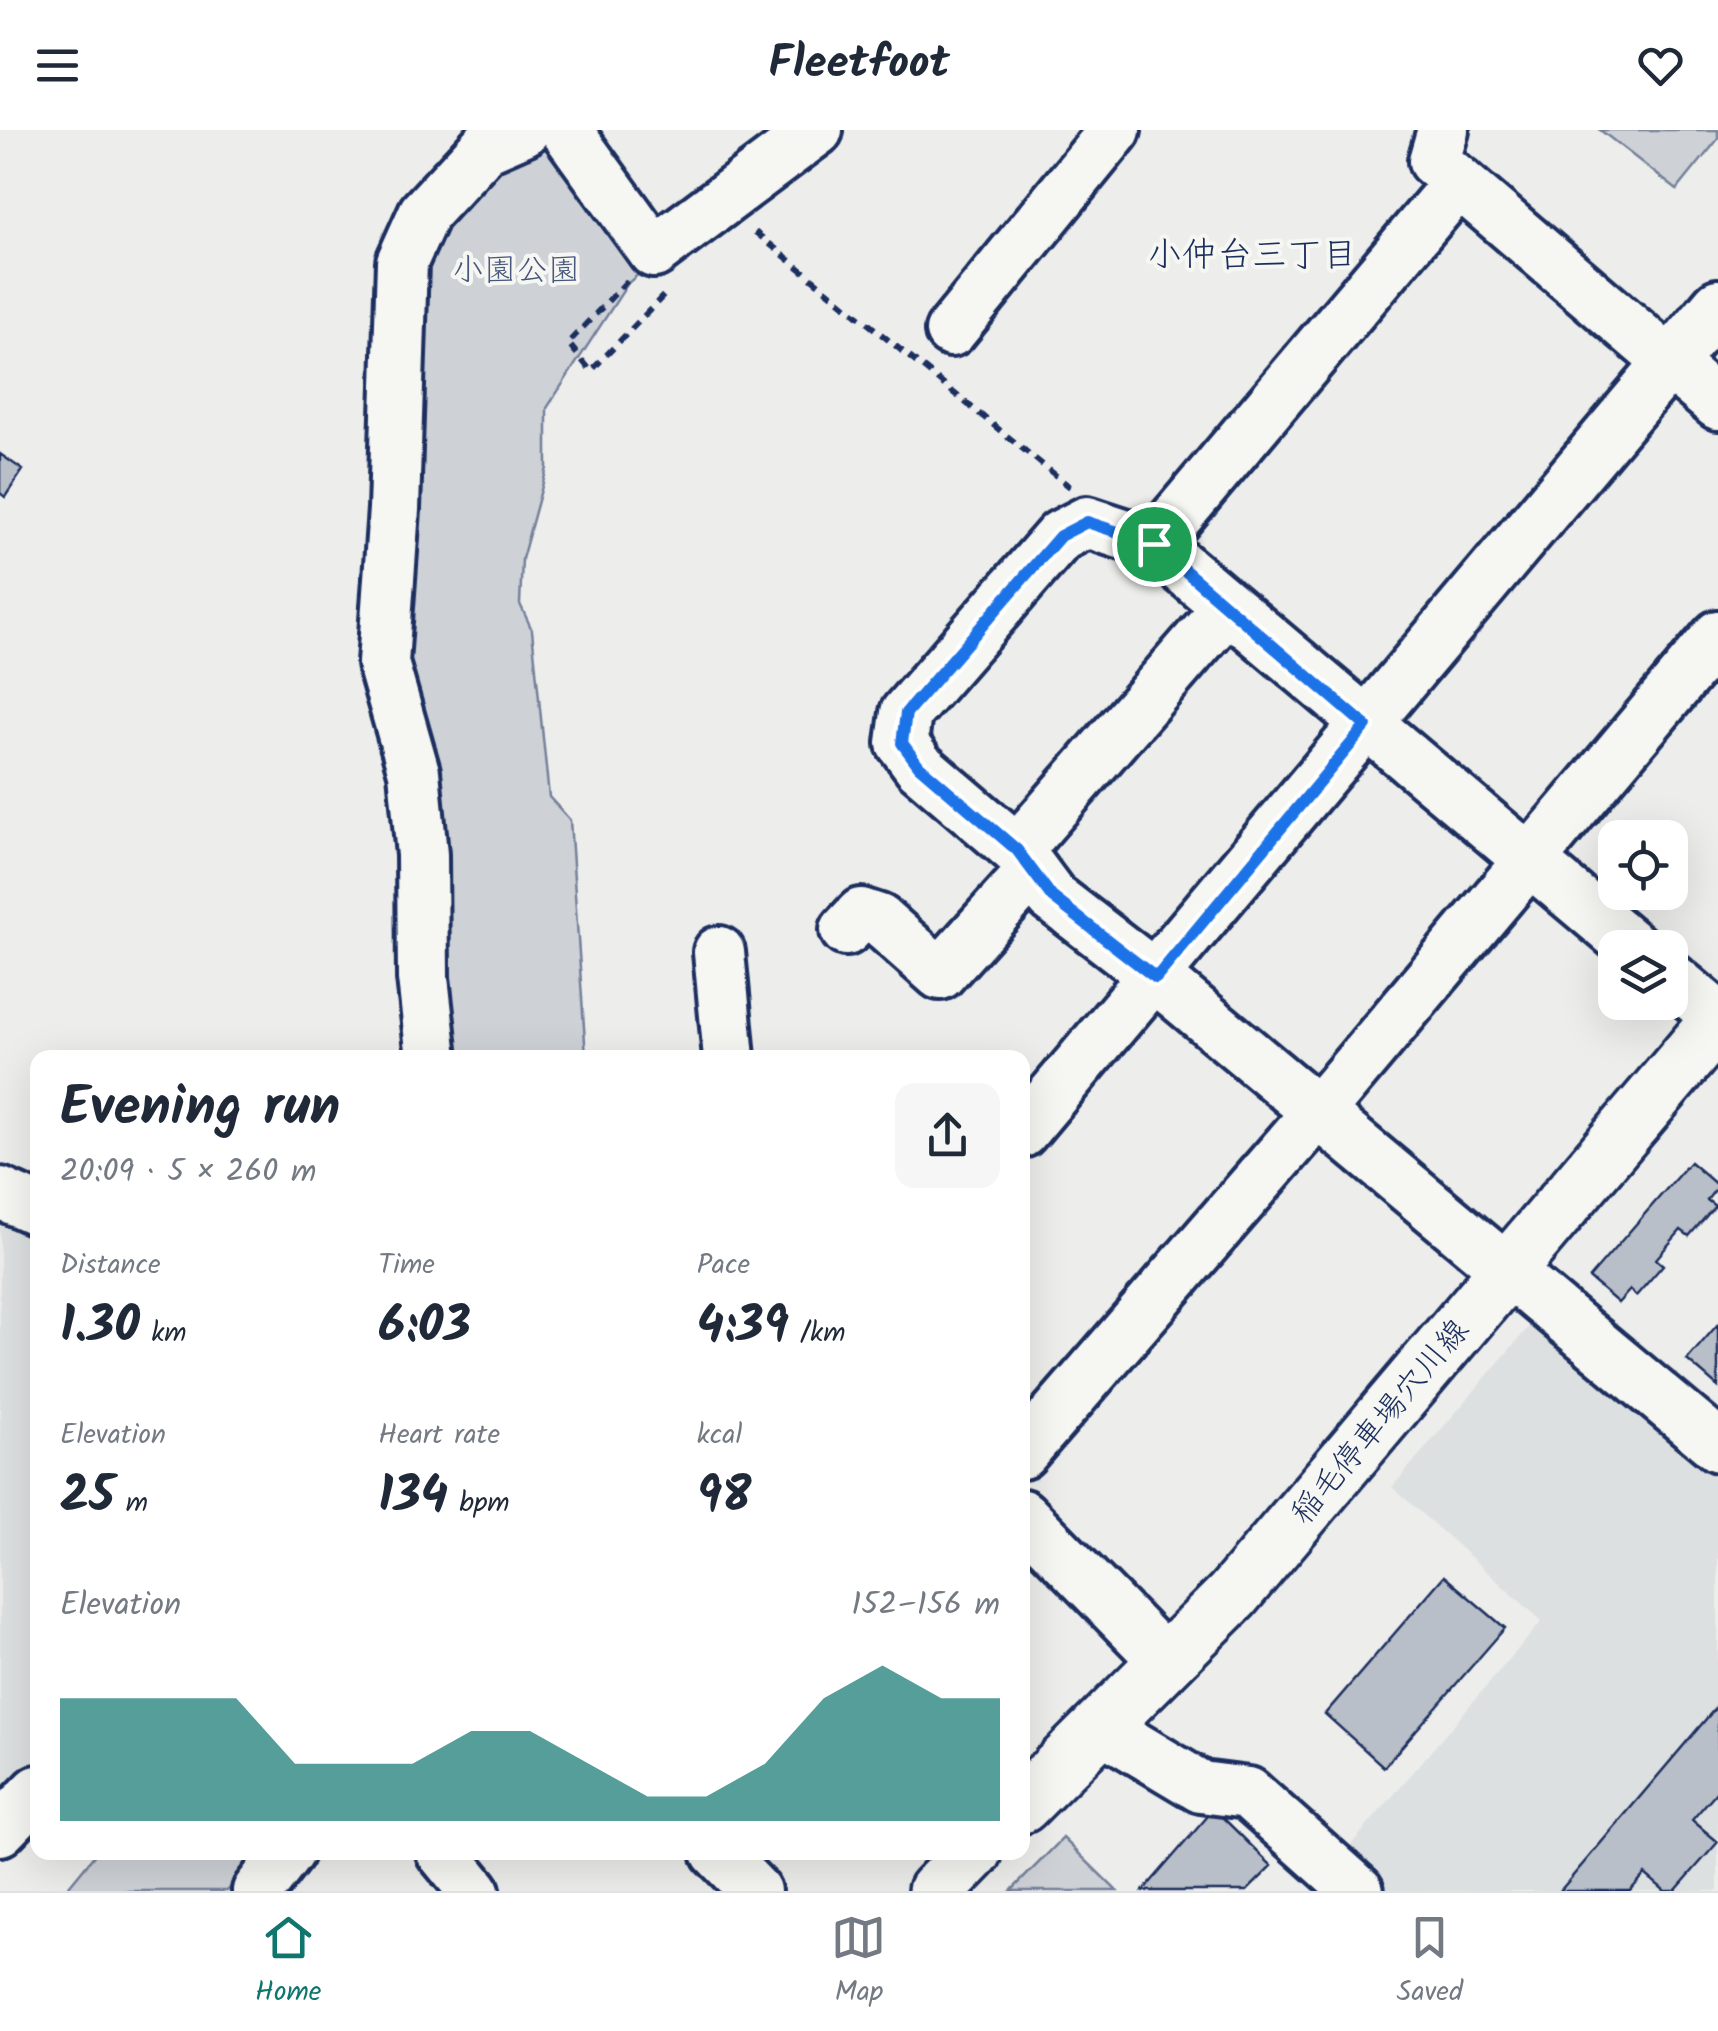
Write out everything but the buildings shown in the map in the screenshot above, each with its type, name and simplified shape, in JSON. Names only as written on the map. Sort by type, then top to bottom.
[{"type":"main road","name":"稲毛停車場穴川線","points":[[1030,1797],[1232,1596],[1718,1019]]},
{"type":"main road","points":[[936,1891],[966,1860]]},
{"type":"street","points":[[431,1050],[423,978],[422,855],[414,772],[383,662],[394,509],[402,262],[424,213],[485,147],[524,130]]},
{"type":"street","points":[[566,130],[666,267],[817,130]]},
{"type":"street","points":[[951,330],[1115,130]]},
{"type":"street","points":[[1442,130],[1434,161],[1718,404]]},
{"type":"street","points":[[1154,544],[1459,182]]},
{"type":"street","points":[[1030,1123],[1156,978],[1718,305]]},
{"type":"street","points":[[1612,930],[1154,544],[1087,522],[1060,536],[906,713],[902,743],[919,766],[1024,862],[1052,897],[1156,978],[1504,1272],[1718,1446]]},
{"type":"street","points":[[846,930],[861,914],[879,920],[940,974],[1024,862],[1228,608]]},
{"type":"street","points":[[1030,1445],[1318,1112],[1718,636]]},
{"type":"street","points":[[719,952],[728,1050]]},
{"type":"street","points":[[1688,993],[1718,1019]]},
{"type":"street","points":[[0,1193],[30,1206]]},
{"type":"street","points":[[1030,1523],[1167,1663]]},
{"type":"street","points":[[1101,1727],[1201,1787],[1248,1793],[1358,1891]]},
{"type":"street","points":[[0,1830],[30,1799]]},
{"type":"street","points":[[258,1891],[282,1860]]},
{"type":"street","points":[[449,1860],[474,1891]]},
{"type":"street","points":[[725,1860],[755,1891]]},
{"type":"path","points":[[740,240],[758,230],[1082,497],[1087,522]]},
{"type":"path","points":[[666,267],[591,371],[568,343],[666,267]]},
{"type":"shaded area","points":[[0,1209],[30,1222],[30,1783],[0,1816]]},
{"type":"shaded area","points":[[1567,1282],[1718,1407],[1718,1891],[1386,1891],[1344,1853],[1542,1621],[1392,1487]]},
{"type":"green space","name":"小園公園","points":[[539,130],[648,266],[628,283],[547,408],[547,468],[522,559],[520,604],[532,630],[549,797],[570,820],[586,1050],[431,1050],[390,606],[430,217]]},
{"type":"green space","points":[[1600,130],[1718,130],[1718,139],[1677,190]]},
{"type":"green space","points":[[1063,1838],[1117,1891],[1011,1891]]},
{"type":"green space","points":[[90,1860],[253,1860],[227,1891],[65,1891]]},
{"type":"district","name":"小仲台三丁目","points":[[1252,254]]},
{"type":"route","points":[[1087,522],[1154,544],[1366,726],[1156,978],[1052,897],[1030,873],[1017,850],[919,766],[902,743],[906,713],[1060,536],[1087,522]]}]
